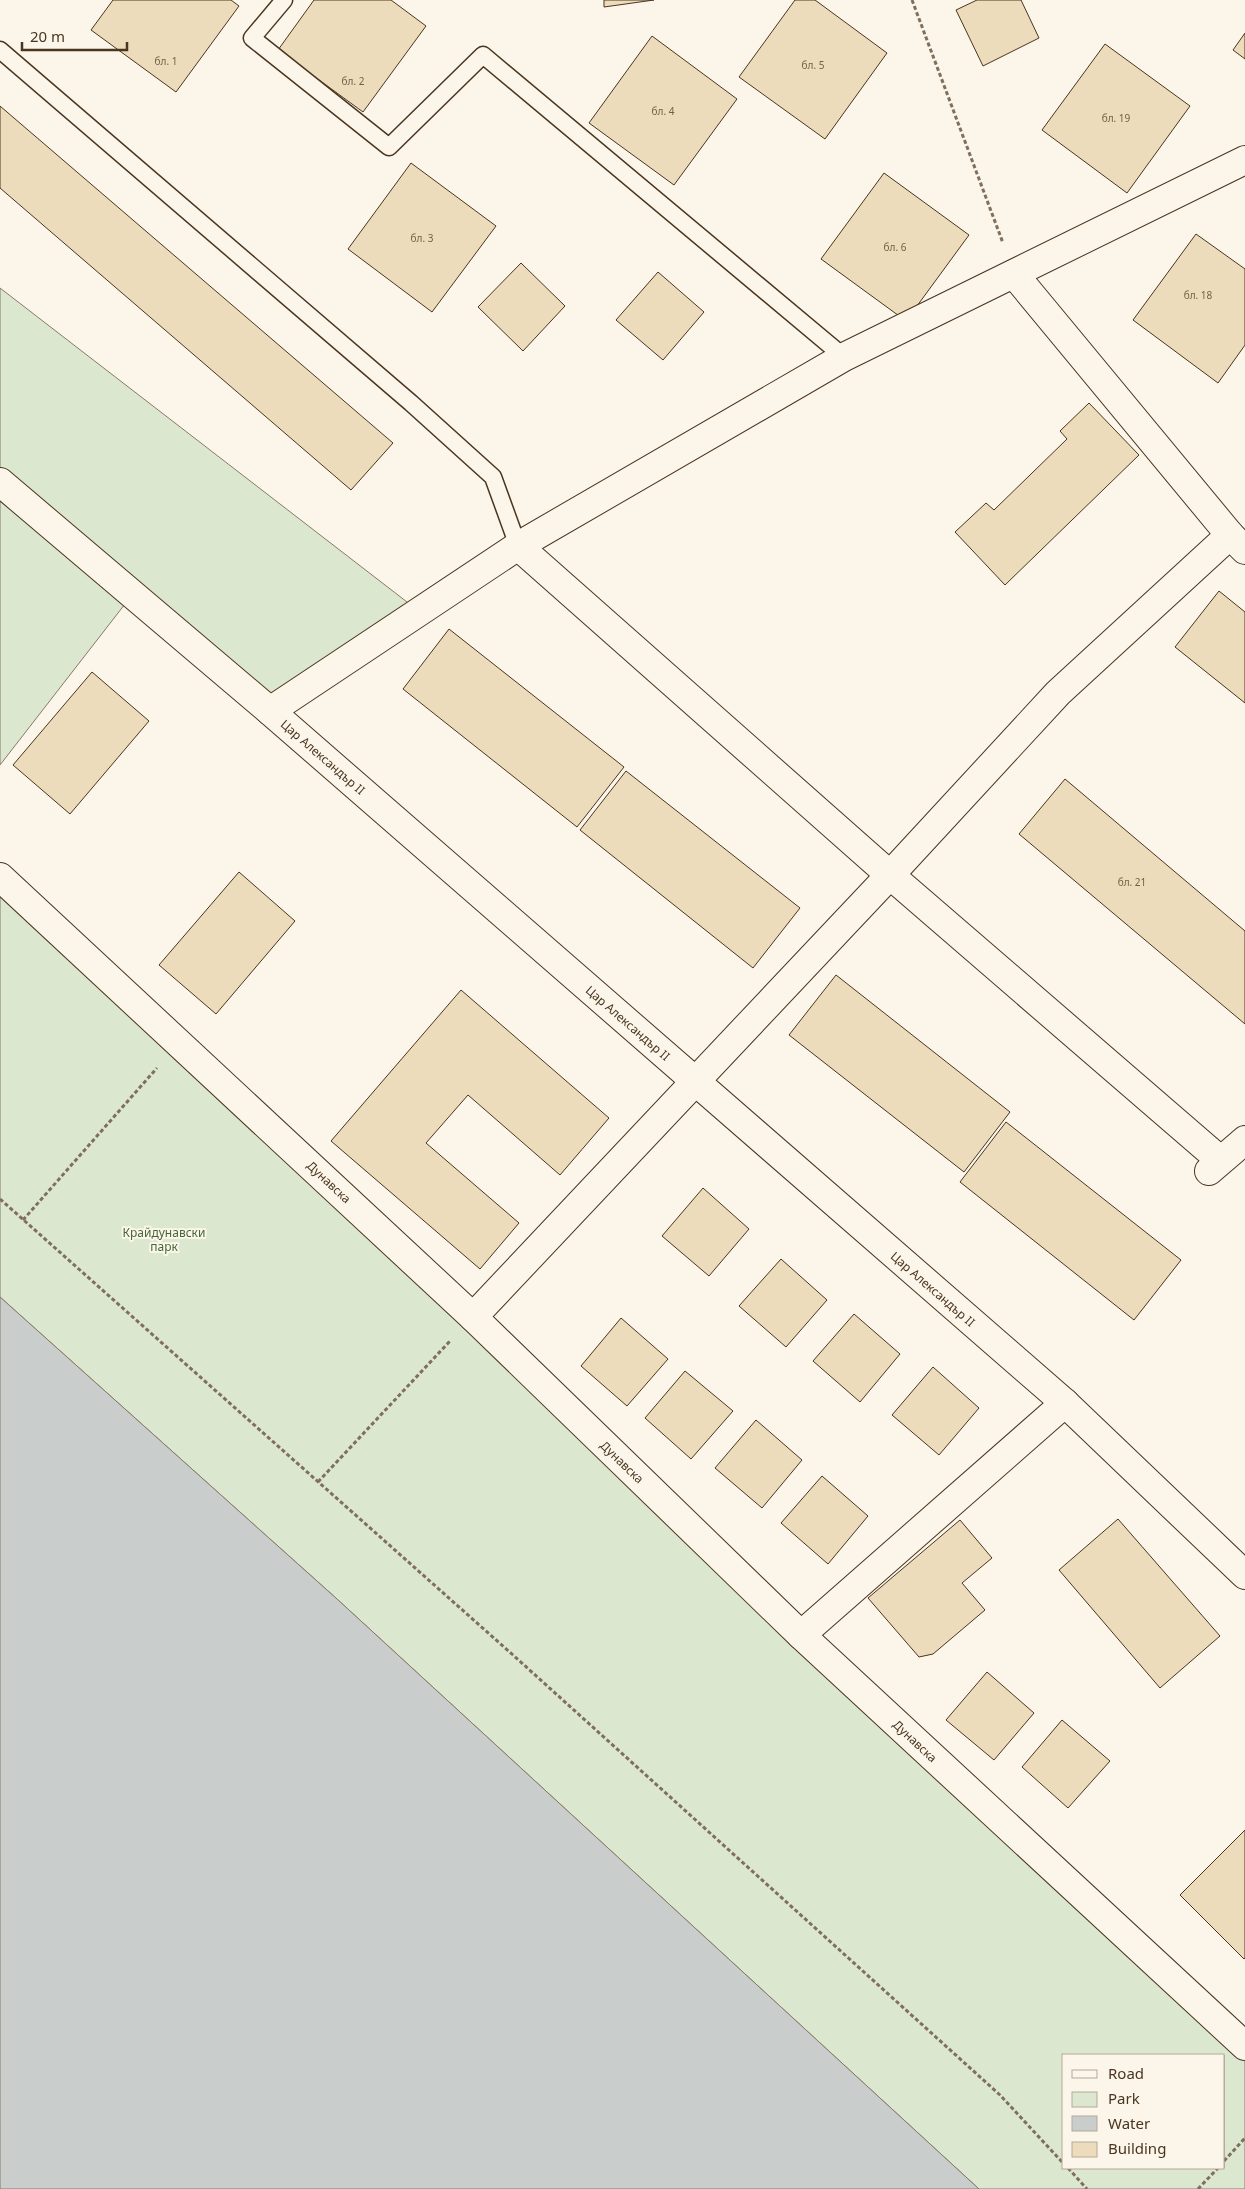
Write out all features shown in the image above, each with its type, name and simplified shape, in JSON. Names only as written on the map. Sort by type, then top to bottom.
[{"type":"street","points":[[270,711],[518,546],[844,357],[1245,160]]},
{"type":"street","points":[[473,1317],[696,1082],[1058,694],[1238,543],[1014,274]]},
{"type":"street","name":"Цар Александър II","points":[[0,482],[270,711],[1065,1403],[1245,1576]]},
{"type":"street","points":[[518,546],[890,875],[1214,1166],[1245,1140]]},
{"type":"street","name":"Дунавска","points":[[0,876],[473,1317],[801,1635],[1245,2046]]},
{"type":"street","points":[[801,1635],[1065,1403]]},
{"type":"lane","points":[[284,0],[252,38],[388,147],[483,55],[844,357]]},
{"type":"lane","points":[[0,50],[411,403],[493,477],[518,546]]},
{"type":"path","points":[[912,0],[1014,274]]},
{"type":"path","points":[[23,1220],[179,1044]]},
{"type":"path","points":[[0,1199],[521,1661],[992,2088],[1062,2162]]},
{"type":"path","points":[[318,1482],[473,1317]]},
{"type":"path","points":[[1225,2160],[1245,2138]]},
{"type":"path","points":[[1069,2169],[1088,2189]]},
{"type":"path","points":[[1198,2189],[1217,2169]]},
{"type":"green space","points":[[0,288],[420,612],[270,711],[132,595],[0,765]]},
{"type":"green space","name":"Крайдунавски парк","points":[[0,877],[1245,2046],[1245,2189],[979,2189],[337,1599],[0,1297]]},
{"type":"water","points":[[0,1297],[337,1599],[979,2189],[0,2189]]},
{"type":"building","points":[[113,0],[231,0],[239,6],[176,92],[91,30]]},
{"type":"building","points":[[314,0],[391,0],[426,26],[363,112],[278,50]]},
{"type":"building","points":[[604,0],[654,0],[604,7]]},
{"type":"building","points":[[795,0],[815,0],[887,53],[825,139],[739,77]]},
{"type":"building","points":[[977,0],[1021,0],[1039,38],[983,66],[956,10]]},
{"type":"building","points":[[1245,33],[1245,59],[1233,50]]},
{"type":"building","points":[[652,36],[737,99],[674,185],[589,123]]},
{"type":"building","points":[[1105,44],[1190,106],[1127,193],[1042,130]]},
{"type":"building","points":[[0,106],[393,443],[351,490],[0,188]]},
{"type":"building","points":[[411,163],[496,226],[432,312],[348,249]]},
{"type":"building","points":[[884,173],[969,235],[906,321],[821,259]]},
{"type":"building","points":[[1196,234],[1245,269],[1245,345],[1218,383],[1133,320]]},
{"type":"building","points":[[521,263],[565,306],[523,351],[478,307]]},
{"type":"building","points":[[658,272],[704,312],[663,360],[616,320]]},
{"type":"building","points":[[1089,403],[1139,455],[1005,585],[955,532],[986,503],[994,510],[1067,439],[1060,431]]},
{"type":"building","points":[[1219,591],[1245,612],[1245,703],[1175,647]]},
{"type":"building","points":[[449,629],[624,767],[577,827],[403,689]]},
{"type":"building","points":[[92,672],[149,721],[70,814],[13,765]]},
{"type":"building","points":[[626,771],[800,908],[753,968],[580,830]]},
{"type":"building","points":[[1065,779],[1245,931],[1245,1024],[1019,834]]},
{"type":"building","points":[[239,872],[295,921],[216,1014],[159,965]]},
{"type":"building","points":[[836,975],[1010,1112],[964,1172],[789,1035]]},
{"type":"building","points":[[461,990],[609,1118],[560,1175],[468,1095],[426,1143],[519,1223],[480,1269],[331,1141]]},
{"type":"building","points":[[1006,1122],[1181,1260],[1134,1320],[960,1182]]},
{"type":"building","points":[[703,1188],[749,1229],[709,1276],[662,1236]]},
{"type":"building","points":[[781,1259],[827,1300],[786,1347],[739,1306]]},
{"type":"building","points":[[854,1314],[900,1354],[860,1402],[813,1361]]},
{"type":"building","points":[[621,1318],[668,1359],[627,1406],[581,1366]]},
{"type":"building","points":[[933,1367],[979,1408],[939,1455],[892,1415]]},
{"type":"building","points":[[685,1371],[733,1411],[691,1459],[645,1418]]},
{"type":"building","points":[[756,1420],[802,1460],[762,1508],[715,1468]]},
{"type":"building","points":[[822,1476],[868,1516],[828,1564],[781,1523]]},
{"type":"building","points":[[1118,1519],[1220,1636],[1160,1688],[1059,1570]]},
{"type":"building","points":[[960,1520],[992,1558],[962,1583],[985,1610],[933,1654],[919,1657],[868,1598]]},
{"type":"building","points":[[987,1672],[1034,1713],[994,1760],[946,1720]]},
{"type":"building","points":[[1062,1720],[1110,1761],[1068,1808],[1022,1767]]},
{"type":"building","points":[[1245,1830],[1245,1958],[1244,1959],[1180,1895]]}]
